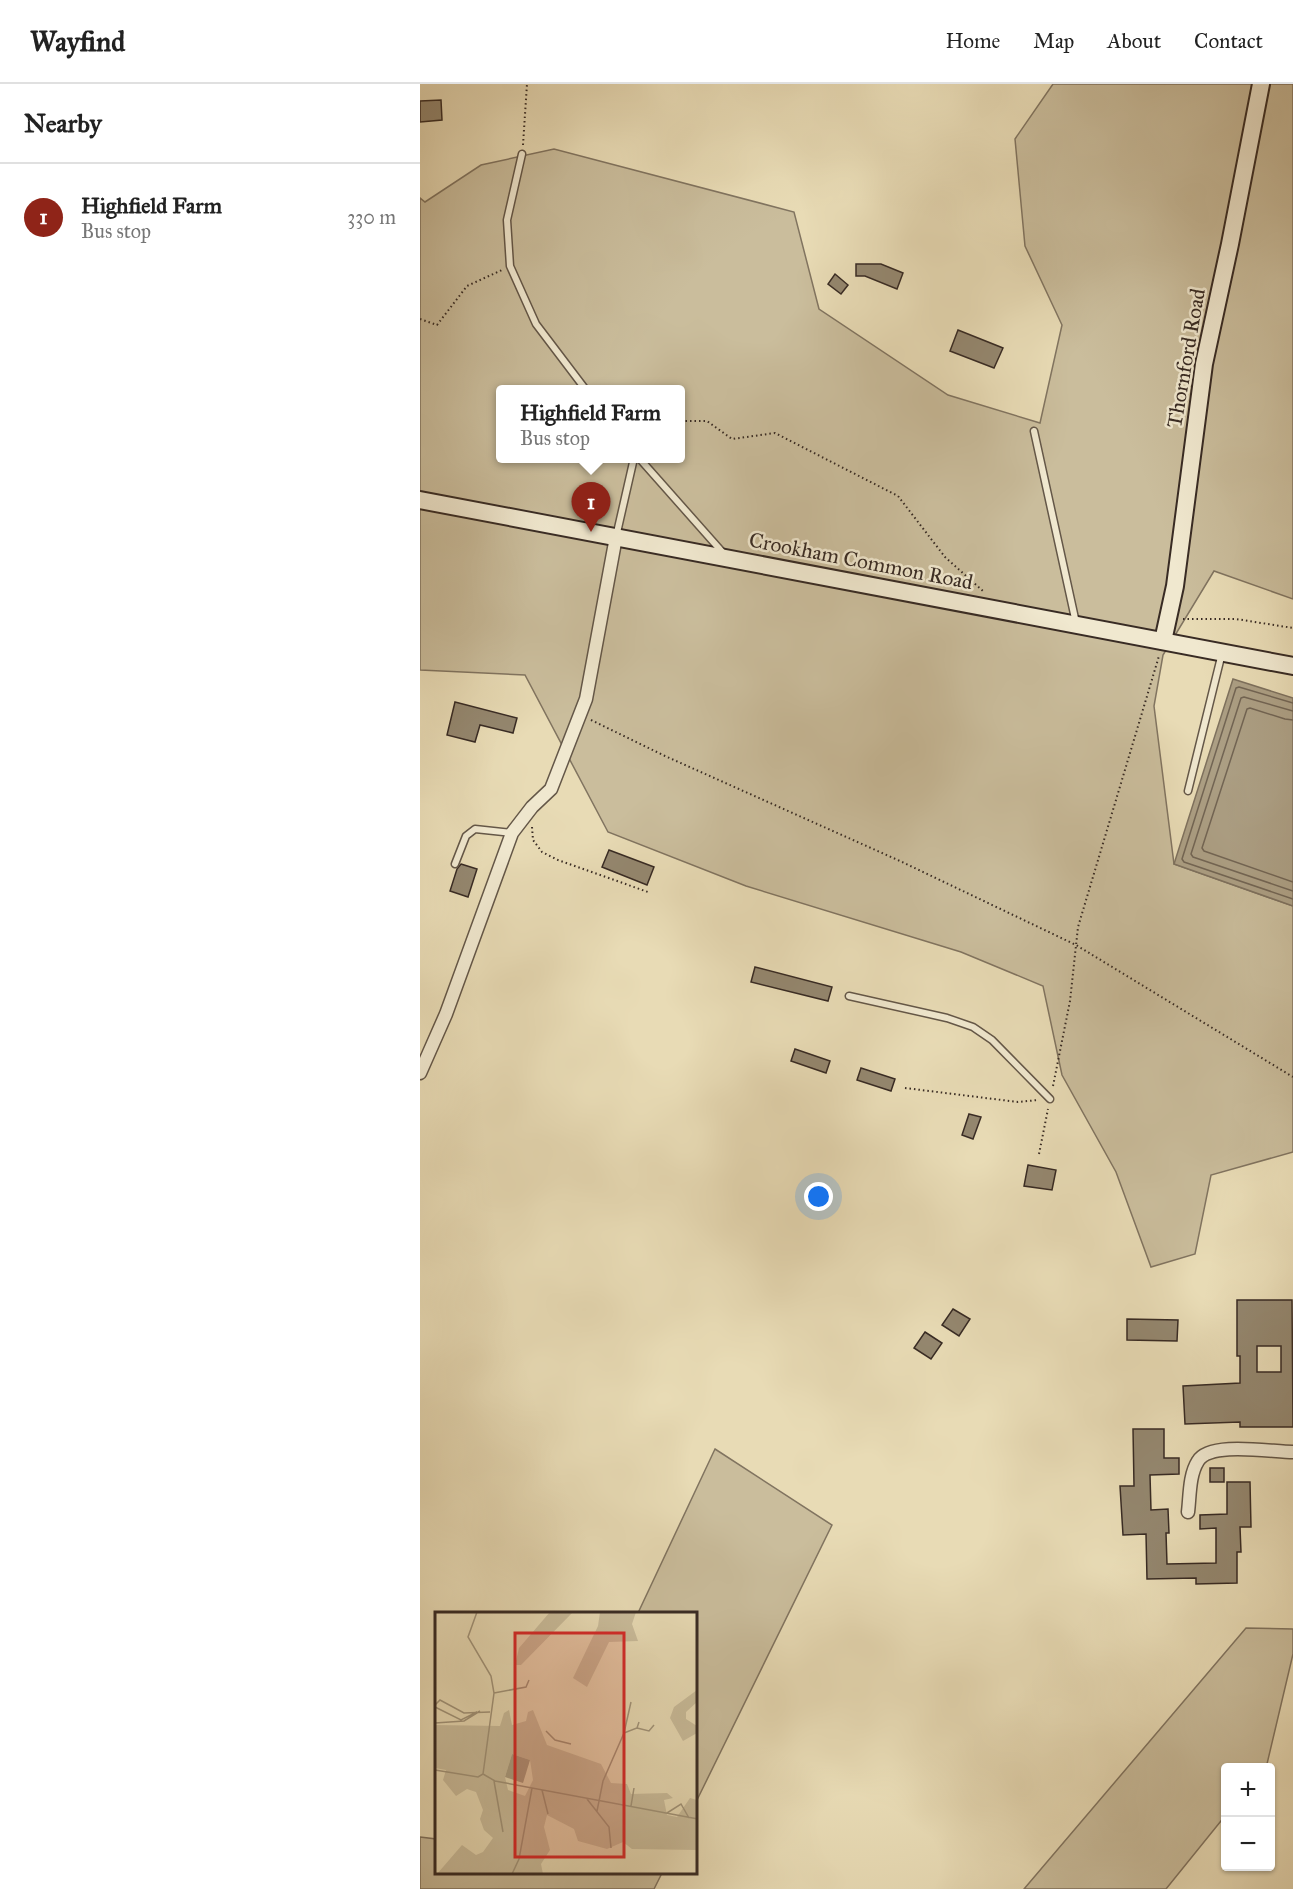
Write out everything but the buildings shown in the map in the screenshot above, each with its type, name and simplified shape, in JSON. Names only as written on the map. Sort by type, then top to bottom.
[{"type":"street","name":"Thornford Road","points":[[1163,641],[1175,586],[1204,364],[1262,84]]},
{"type":"street","name":"Crookham Common Road","points":[[420,500],[1293,666]]},
{"type":"street","points":[[420,1073],[446,1014],[512,832],[532,807],[551,789],[586,699],[616,537]]},
{"type":"street","points":[[1188,1512],[1193,1473],[1203,1455],[1211,1451],[1229,1449],[1293,1452]]},
{"type":"lane","points":[[522,154],[507,220],[510,266],[536,324],[582,385]]},
{"type":"lane","points":[[1034,430],[1076,624]]},
{"type":"lane","points":[[616,537],[635,463]]},
{"type":"lane","points":[[640,463],[728,559]]},
{"type":"lane","points":[[1188,791],[1223,652]]},
{"type":"lane","points":[[454,864],[466,836],[475,829],[512,832]]},
{"type":"lane","points":[[849,996],[947,1018],[973,1027],[992,1040],[1050,1099]]},
{"type":"path","points":[[522,154],[527,84]]},
{"type":"path","points":[[420,320],[437,325],[467,286],[510,266]]},
{"type":"path","points":[[685,421],[707,421],[732,439],[775,433],[898,496],[945,557],[1005,611]]},
{"type":"path","points":[[1168,619],[1236,619],[1293,628]]},
{"type":"path","points":[[1039,1154],[1071,1001],[1078,927],[1163,641]]},
{"type":"path","points":[[580,714],[665,756],[900,861],[1076,945],[1293,1077]]},
{"type":"path","points":[[532,807],[533,840],[542,852],[558,860],[648,892]]},
{"type":"path","points":[[905,1088],[1017,1102],[1050,1099]]},
{"type":"shaded area","points":[[1053,84],[1293,84],[1293,599],[1214,571],[1163,655],[1154,706],[1174,864],[1293,906],[1293,1152],[1211,1175],[1195,1254],[1151,1267],[1116,1172],[1062,1075],[1043,986],[961,952],[746,886],[608,832],[525,675],[420,670],[420,198],[425,202],[481,165],[554,149],[794,212],[819,309],[948,395],[1040,423],[1062,325],[1025,246],[1015,139]]},
{"type":"shaded area","points":[[715,1449],[832,1525],[698,1798],[698,1612],[638,1612]]},
{"type":"shaded area","points":[[1246,1628],[1293,1629],[1293,1654],[1267,1763],[1221,1763],[1221,1821],[1166,1889],[1024,1889]]},
{"type":"shaded area","points":[[420,1837],[435,1839],[435,1874],[662,1874],[654,1889],[420,1889]]},
{"type":"water","points":[[1233,679],[1293,698],[1293,906],[1174,864]]},
{"type":"place","name":"Highfield Farm","points":[[591,532]]}]
